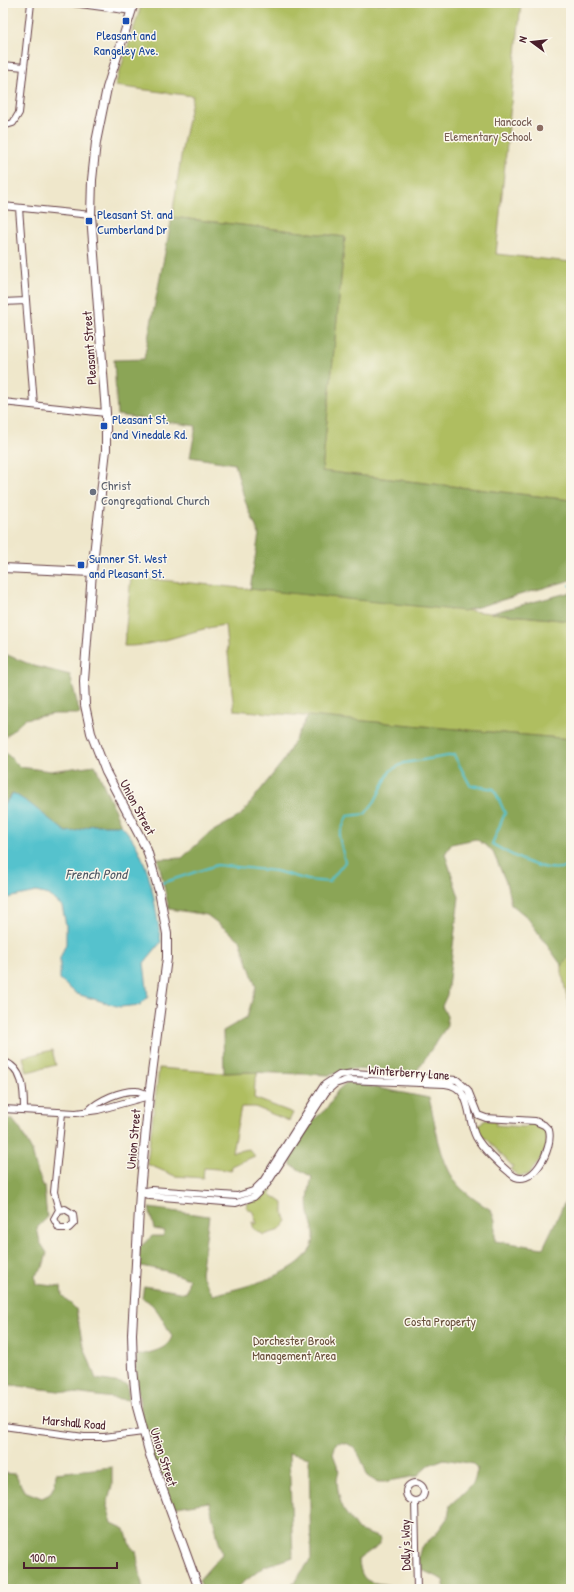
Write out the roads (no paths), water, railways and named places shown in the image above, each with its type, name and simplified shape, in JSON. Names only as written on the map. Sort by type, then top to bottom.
[{"type":"main road","name":"Pleasant Street","points":[[84,697],[85,652],[92,572],[105,474],[106,413],[92,215],[96,142],[107,88],[133,7]]},
{"type":"main road","points":[[3,568],[92,572]]},
{"type":"main road","name":"Union Street","points":[[84,697],[91,733],[106,772],[147,850],[165,918],[168,939],[167,958],[149,1096],[140,1192],[132,1350],[135,1388],[143,1432],[159,1483],[199,1589]]},
{"type":"street","points":[[3,126],[13,123],[18,116],[31,3]]},
{"type":"street","points":[[73,3],[133,7]]},
{"type":"street","points":[[3,65],[24,67]]},
{"type":"street","points":[[3,206],[92,215]]},
{"type":"street","points":[[19,208],[34,405]]},
{"type":"street","points":[[3,302],[26,301]]},
{"type":"street","points":[[3,402],[106,413]]},
{"type":"street","points":[[3,1061],[13,1067],[22,1081],[24,1092],[24,1110]]},
{"type":"street","name":"Winterberry Lane","points":[[140,1192],[151,1190],[241,1199],[254,1197],[297,1132],[324,1086],[336,1077],[350,1073],[457,1080],[467,1088],[475,1112],[480,1116],[535,1121],[546,1126],[549,1133],[549,1143],[536,1170],[524,1178],[512,1175],[477,1139],[464,1094],[454,1086],[351,1079],[339,1082],[329,1089],[297,1132]]},
{"type":"street","points":[[88,1111],[95,1104],[122,1093],[138,1091],[149,1096]]},
{"type":"street","points":[[3,1109],[62,1114],[98,1110],[149,1096]]},
{"type":"street","points":[[59,1210],[54,1192],[62,1114]]},
{"type":"street","points":[[473,1125],[480,1116]]},
{"type":"street","name":"Marshall Road","points":[[3,1426],[84,1437],[104,1437],[143,1432]]},
{"type":"street","name":"Dolly's Way","points":[[415,1501],[417,1589]]},
{"type":"water","name":"French Pond","points":[[13,793],[29,803],[66,832],[76,831],[92,825],[121,825],[139,850],[150,880],[161,942],[144,963],[148,997],[140,1005],[120,1007],[77,994],[60,980],[60,958],[66,944],[66,925],[62,906],[49,895],[36,892],[3,899],[3,806]]},
{"type":"waterway","points":[[162,883],[217,865],[276,871],[308,880],[329,882],[345,862],[339,836],[347,816],[365,814],[375,801],[390,771],[404,763],[454,755],[470,785],[494,789],[505,813],[492,844],[520,859],[540,866],[550,868],[571,866]]},
{"type":"place","name":"Pleasant and Rangeley Ave.","points":[[126,21]]},
{"type":"place","name":"Hancock Elementary School","points":[[540,128]]},
{"type":"place","name":"Pleasant St. and Cumberland Dr","points":[[89,221]]},
{"type":"place","name":"Pleasant St. and Vinedale Rd.","points":[[104,426]]},
{"type":"place","name":"Christ Congregational Church","points":[[93,492]]},
{"type":"place","name":"Sumner St. West and Pleasant St.","points":[[81,565]]},
{"type":"park label","name":"Costa Property","points":[[440,1321]]},
{"type":"park label","name":"Dorchester Brook Management Area","points":[[294,1348]]}]
